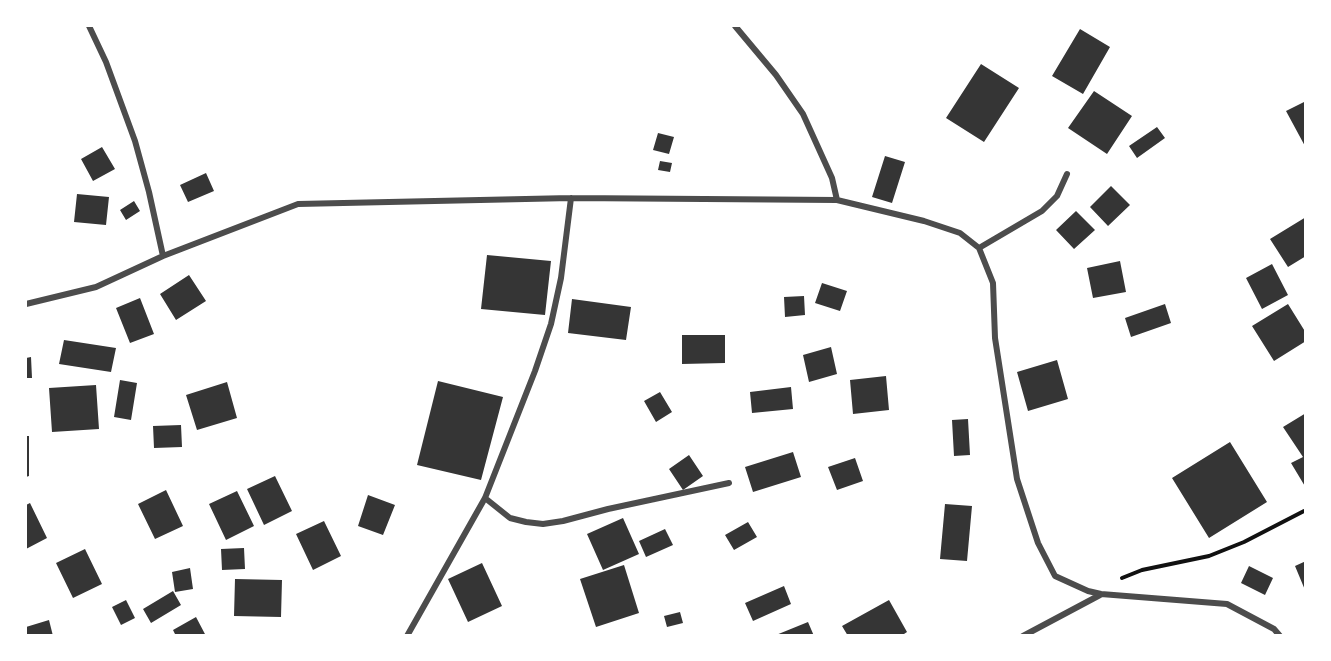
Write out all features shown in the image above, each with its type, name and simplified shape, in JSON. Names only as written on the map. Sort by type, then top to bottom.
[{"type":"street","points":[[88,26],[106,62],[135,141],[163,256]]},
{"type":"street","points":[[735,26],[776,75],[803,114],[832,178],[837,200]]},
{"type":"street","points":[[979,248],[1042,211],[1057,196],[1067,174]]},
{"type":"street","points":[[407,636],[486,498],[535,371],[551,324],[561,279],[571,198]]},
{"type":"street","points":[[26,304],[96,287],[163,256],[298,204],[571,198],[837,200],[924,221],[960,233],[979,248],[993,284],[995,338],[1017,479],[1038,543],[1055,576],[1088,591],[1101,594],[1227,604],[1274,628],[1280,636]]},
{"type":"street","points":[[486,498],[510,518],[543,524],[729,483]]},
{"type":"street","points":[[1023,636],[1101,594]]},
{"type":"path","points":[[1120,578],[1142,570],[1209,556],[1244,542],[1304,511]]},
{"type":"building","points":[[1080,29],[1110,47],[1083,94],[1052,76]]},
{"type":"building","points":[[981,64],[1019,88],[984,142],[946,118]]},
{"type":"building","points":[[1094,91],[1132,116],[1107,154],[1068,128]]},
{"type":"building","points":[[1306,101],[1306,148],[1286,111]]},
{"type":"building","points":[[1157,127],[1165,138],[1137,158],[1129,146]]},
{"type":"building","points":[[658,133],[674,137],[669,154],[653,150]]},
{"type":"building","points":[[102,147],[115,169],[93,181],[81,159]]},
{"type":"building","points":[[885,156],[905,162],[892,203],[872,197]]},
{"type":"building","points":[[660,161],[672,163],[670,172],[658,170]]},
{"type":"building","points":[[206,173],[214,191],[188,202],[180,185]]},
{"type":"building","points":[[1111,186],[1130,205],[1108,226],[1090,207]]},
{"type":"building","points":[[77,194],[109,197],[106,225],[74,222]]},
{"type":"building","points":[[134,201],[140,211],[126,220],[120,210]]},
{"type":"building","points":[[1076,211],[1095,230],[1074,249],[1056,230]]},
{"type":"building","points":[[1306,217],[1306,256],[1288,267],[1270,239]]},
{"type":"building","points":[[487,255],[551,261],[545,315],[481,309]]},
{"type":"building","points":[[1120,261],[1126,292],[1093,298],[1087,268]]},
{"type":"building","points":[[1272,264],[1288,295],[1262,309],[1246,278]]},
{"type":"building","points":[[189,275],[206,301],[176,320],[160,294]]},
{"type":"building","points":[[822,283],[847,291],[840,311],[815,303]]},
{"type":"building","points":[[804,296],[805,315],[785,317],[784,297]]},
{"type":"building","points":[[140,298],[154,334],[130,343],[116,308]]},
{"type":"building","points":[[572,299],[631,307],[626,340],[568,333]]},
{"type":"building","points":[[1165,304],[1171,323],[1131,337],[1125,318]]},
{"type":"building","points":[[1288,304],[1306,333],[1306,341],[1274,361],[1252,326]]},
{"type":"building","points":[[682,335],[725,335],[725,363],[682,364]]},
{"type":"building","points":[[64,340],[116,348],[111,372],[59,364]]},
{"type":"building","points":[[831,347],[837,374],[809,382],[803,355]]},
{"type":"building","points":[[31,357],[32,378],[26,378],[26,358]]},
{"type":"building","points":[[1057,360],[1068,399],[1028,411],[1017,372]]},
{"type":"building","points":[[886,376],[889,410],[853,414],[850,380]]},
{"type":"building","points":[[120,380],[137,383],[131,420],[114,417]]},
{"type":"building","points":[[438,381],[503,397],[481,480],[417,465]]},
{"type":"building","points":[[227,382],[237,418],[197,430],[186,395]]},
{"type":"building","points":[[96,385],[99,429],[52,432],[49,388]]},
{"type":"building","points":[[791,387],[793,409],[752,413],[750,392]]},
{"type":"building","points":[[660,392],[672,412],[656,422],[644,401]]},
{"type":"building","points":[[1306,413],[1306,488],[1291,463],[1303,457],[1283,427]]},
{"type":"building","points":[[968,419],[970,455],[954,456],[952,420]]},
{"type":"building","points":[[181,425],[182,447],[154,448],[153,426]]},
{"type":"building","points":[[26,436],[29,436],[29,476],[26,477]]},
{"type":"building","points":[[1230,442],[1267,502],[1209,538],[1172,478]]},
{"type":"building","points":[[793,452],[801,477],[753,492],[745,467]]},
{"type":"building","points":[[689,455],[703,476],[683,490],[669,469]]},
{"type":"building","points":[[855,458],[863,481],[837,490],[828,467]]},
{"type":"building","points":[[275,476],[292,511],[264,525],[247,489]]},
{"type":"building","points":[[166,490],[183,526],[155,539],[138,504]]},
{"type":"building","points":[[237,491],[254,526],[226,540],[209,504]]},
{"type":"building","points":[[368,495],[395,505],[383,535],[358,526]]},
{"type":"building","points":[[30,503],[47,538],[26,549],[26,505]]},
{"type":"building","points":[[945,504],[972,506],[967,561],[940,559]]},
{"type":"building","points":[[623,518],[639,554],[603,570],[587,534]]},
{"type":"building","points":[[324,521],[341,556],[313,570],[296,534]]},
{"type":"building","points":[[748,522],[757,537],[734,550],[725,535]]},
{"type":"building","points":[[665,529],[673,545],[646,557],[639,541]]},
{"type":"building","points":[[244,548],[245,569],[222,570],[221,549]]},
{"type":"building","points":[[85,549],[102,584],[73,598],[56,563]]},
{"type":"building","points":[[1306,561],[1306,590],[1305,590],[1295,566]]},
{"type":"building","points":[[482,563],[502,606],[468,622],[448,579]]},
{"type":"building","points":[[624,565],[639,613],[596,627],[580,579]]},
{"type":"building","points":[[1249,566],[1273,578],[1265,595],[1241,583]]},
{"type":"building","points":[[190,568],[193,589],[175,592],[172,572]]},
{"type":"building","points":[[235,579],[282,580],[281,617],[234,616]]},
{"type":"building","points":[[784,586],[791,604],[753,621],[745,603]]},
{"type":"building","points":[[173,591],[181,605],[151,623],[143,609]]},
{"type":"building","points":[[126,600],[135,618],[121,625],[112,607]]},
{"type":"building","points":[[889,600],[907,632],[901,636],[848,636],[842,626]]},
{"type":"building","points":[[680,612],[683,623],[667,627],[664,616]]},
{"type":"building","points":[[196,617],[206,636],[176,636],[173,630]]},
{"type":"building","points":[[49,620],[53,636],[26,636],[26,627]]},
{"type":"building","points":[[808,622],[814,636],[776,636],[776,635]]}]
